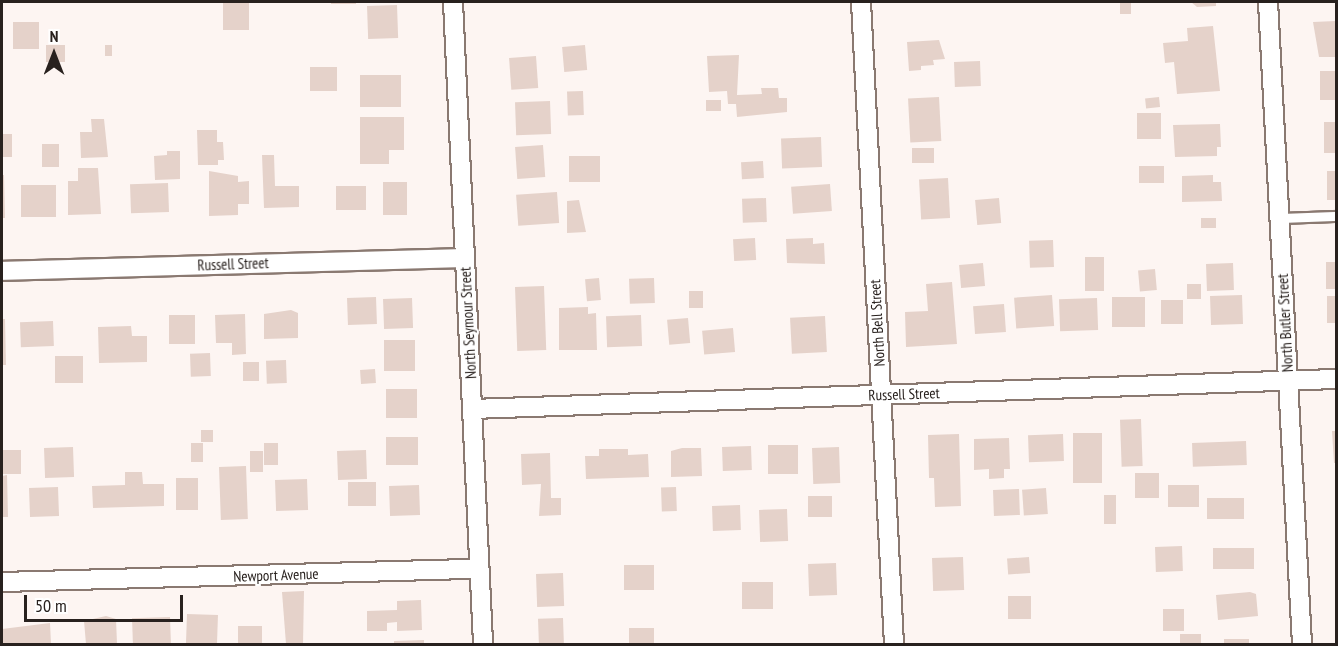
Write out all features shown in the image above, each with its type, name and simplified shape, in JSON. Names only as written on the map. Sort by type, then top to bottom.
[{"type":"street","name":"North Seymour Street","points":[[453,2],[483,645]]},
{"type":"street","name":"North Bell Street","points":[[861,2],[894,645]]},
{"type":"street","name":"North Butler Street","points":[[1268,2],[1302,645]]},
{"type":"street","name":"Russell Street","points":[[2,271],[465,258]]},
{"type":"street","name":"Russell Street","points":[[472,409],[1336,379]]},
{"type":"street","name":"Newport Avenue","points":[[2,582],[479,569]]},
{"type":"lane","points":[[1280,218],[1336,216]]},
{"type":"building","points":[[223,2],[249,2],[249,30],[223,30]]},
{"type":"building","points":[[331,2],[356,2],[356,4],[331,4]]},
{"type":"building","points":[[1191,2],[1216,2],[1216,6],[1197,7]]},
{"type":"building","points":[[1120,3],[1131,3],[1131,14],[1120,14]]},
{"type":"building","points":[[397,5],[398,38],[368,39],[367,6]]},
{"type":"building","points":[[1336,21],[1336,57],[1319,57],[1313,22]]},
{"type":"building","points":[[13,22],[39,22],[39,49],[13,49]]},
{"type":"building","points":[[1213,26],[1220,91],[1177,94],[1174,62],[1165,63],[1163,43],[1188,41],[1187,28]]},
{"type":"building","points":[[939,40],[945,59],[933,60],[934,65],[921,66],[921,70],[909,71],[907,42]]},
{"type":"building","points":[[46,45],[65,45],[65,62],[46,62]]},
{"type":"building","points":[[105,45],[112,45],[112,56],[105,56]]},
{"type":"building","points":[[585,45],[587,70],[564,72],[562,47]]},
{"type":"building","points":[[739,55],[737,95],[762,94],[761,88],[778,88],[779,98],[787,98],[787,112],[737,117],[736,104],[728,104],[727,91],[709,92],[707,56]]},
{"type":"building","points":[[536,56],[538,88],[511,90],[509,58]]},
{"type":"building","points":[[980,61],[981,86],[955,87],[954,62]]},
{"type":"building","points":[[310,67],[337,67],[337,91],[310,91]]},
{"type":"building","points":[[1320,71],[1336,71],[1336,100],[1320,100]]},
{"type":"building","points":[[360,75],[401,75],[401,107],[360,107]]},
{"type":"building","points":[[583,91],[584,115],[568,116],[567,92]]},
{"type":"building","points":[[939,97],[941,141],[910,143],[908,99]]},
{"type":"building","points":[[1159,97],[1160,107],[1146,108],[1145,98]]},
{"type":"building","points":[[706,100],[721,100],[721,111],[706,111]]},
{"type":"building","points":[[550,101],[551,134],[516,135],[515,102]]},
{"type":"building","points":[[1137,113],[1161,113],[1161,139],[1137,139]]},
{"type":"building","points":[[360,117],[404,117],[404,150],[389,150],[389,164],[360,164]]},
{"type":"building","points":[[91,119],[104,119],[108,157],[81,158],[80,132],[92,132]]},
{"type":"building","points":[[1324,122],[1336,122],[1336,153],[1324,153]]},
{"type":"building","points":[[1220,124],[1221,147],[1217,147],[1217,156],[1175,157],[1173,125]]},
{"type":"building","points":[[197,130],[217,130],[217,142],[223,142],[224,160],[218,160],[218,165],[198,165]]},
{"type":"building","points":[[2,134],[12,134],[12,157],[2,157]]},
{"type":"building","points":[[821,137],[822,167],[782,168],[781,138]]},
{"type":"building","points":[[42,144],[59,144],[59,167],[42,167]]},
{"type":"building","points":[[543,145],[545,177],[517,179],[515,147]]},
{"type":"building","points":[[912,148],[934,148],[934,163],[912,163]]},
{"type":"building","points":[[167,151],[180,151],[180,179],[155,180],[154,156],[167,155]]},
{"type":"building","points":[[262,155],[274,155],[275,186],[299,186],[299,207],[264,208]]},
{"type":"building","points":[[569,156],[600,156],[600,182],[569,182]]},
{"type":"building","points":[[763,161],[764,178],[742,179],[741,162]]},
{"type":"building","points":[[1139,166],[1164,166],[1164,183],[1139,183]]},
{"type":"building","points":[[78,168],[98,168],[101,214],[68,215],[68,181],[78,181]]},
{"type":"building","points":[[209,171],[238,176],[238,182],[249,181],[249,204],[238,204],[238,215],[209,216]]},
{"type":"building","points":[[1327,171],[1336,171],[1336,200],[1327,200]]},
{"type":"building","points":[[2,175],[4,175],[5,218],[2,218]]},
{"type":"building","points":[[1213,175],[1213,182],[1221,182],[1222,201],[1182,202],[1182,176]]},
{"type":"building","points":[[948,178],[950,218],[921,219],[919,180]]},
{"type":"building","points":[[383,182],[407,182],[407,215],[383,215]]},
{"type":"building","points":[[168,183],[169,212],[131,213],[130,184]]},
{"type":"building","points":[[830,184],[832,211],[793,214],[791,187]]},
{"type":"building","points":[[21,185],[56,185],[56,217],[21,217]]},
{"type":"building","points":[[336,186],[366,186],[366,210],[336,210]]},
{"type":"building","points":[[557,192],[559,223],[518,226],[516,195]]},
{"type":"building","points":[[766,198],[767,222],[743,223],[742,199]]},
{"type":"building","points":[[999,198],[1001,223],[977,225],[975,200]]},
{"type":"building","points":[[579,200],[586,232],[567,233],[567,201]]},
{"type":"building","points":[[1201,218],[1216,218],[1216,228],[1201,228]]},
{"type":"building","points":[[755,238],[756,260],[734,261],[733,239]]},
{"type":"building","points":[[813,238],[813,244],[824,243],[825,264],[787,263],[786,239]]},
{"type":"building","points":[[1053,240],[1054,267],[1030,268],[1029,241]]},
{"type":"building","points":[[1085,257],[1104,257],[1104,291],[1085,291]]},
{"type":"building","points":[[1326,262],[1336,262],[1336,289],[1326,289]]},
{"type":"building","points":[[983,263],[985,286],[961,288],[959,265]]},
{"type":"building","points":[[1233,263],[1234,290],[1207,291],[1206,264]]},
{"type":"building","points":[[1155,269],[1157,290],[1140,291],[1138,270]]},
{"type":"building","points":[[599,278],[601,300],[587,301],[585,279]]},
{"type":"building","points":[[654,278],[655,303],[630,304],[629,279]]},
{"type":"building","points":[[952,282],[957,344],[906,347],[905,312],[928,311],[926,284]]},
{"type":"building","points":[[1187,284],[1201,284],[1201,299],[1187,299]]},
{"type":"building","points":[[544,286],[546,350],[517,351],[515,287]]},
{"type":"building","points":[[689,291],[703,291],[703,308],[689,308]]},
{"type":"building","points":[[1052,295],[1054,326],[1016,329],[1014,298]]},
{"type":"building","points":[[1242,295],[1243,324],[1211,325],[1210,296]]},
{"type":"building","points":[[1327,296],[1336,296],[1336,323],[1327,323]]},
{"type":"building","points":[[376,297],[377,324],[348,325],[347,298]]},
{"type":"building","points":[[1112,297],[1145,297],[1145,327],[1112,327]]},
{"type":"building","points":[[412,298],[413,328],[384,329],[383,299]]},
{"type":"building","points":[[1097,298],[1098,330],[1060,331],[1059,299]]},
{"type":"building","points":[[1161,300],[1183,300],[1183,324],[1161,324]]},
{"type":"building","points":[[1004,304],[1006,332],[975,334],[973,306]]},
{"type":"building","points":[[588,307],[588,314],[596,313],[597,350],[559,350],[559,308]]},
{"type":"building","points":[[291,310],[298,313],[298,338],[264,339],[264,314]]},
{"type":"building","points":[[245,314],[246,354],[232,355],[232,343],[216,343],[215,315]]},
{"type":"building","points":[[169,315],[195,315],[195,344],[169,344]]},
{"type":"building","points":[[641,315],[642,346],[607,347],[606,316]]},
{"type":"building","points":[[825,316],[827,352],[792,354],[790,318]]},
{"type":"building","points":[[688,318],[690,343],[669,345],[667,320]]},
{"type":"building","points":[[2,319],[5,319],[6,365],[2,365]]},
{"type":"building","points":[[53,321],[54,346],[21,347],[20,322]]},
{"type":"building","points":[[131,326],[132,336],[147,336],[147,362],[99,363],[98,327]]},
{"type":"building","points":[[733,328],[735,352],[704,355],[702,331]]},
{"type":"building","points":[[384,340],[415,340],[415,371],[384,371]]},
{"type":"building","points":[[210,353],[211,376],[191,377],[190,354]]},
{"type":"building","points":[[55,356],[83,356],[83,383],[55,383]]},
{"type":"building","points":[[286,360],[287,383],[267,384],[266,361]]},
{"type":"building","points":[[243,362],[259,362],[259,381],[243,381]]},
{"type":"building","points":[[375,369],[376,383],[361,384],[360,370]]},
{"type":"building","points":[[386,389],[417,389],[417,418],[386,418]]},
{"type":"building","points":[[1141,419],[1143,466],[1122,467],[1120,420]]},
{"type":"building","points":[[201,430],[213,430],[213,442],[201,442]]},
{"type":"building","points":[[1332,431],[1336,431],[1336,463],[1334,463]]},
{"type":"building","points":[[1073,433],[1102,433],[1102,483],[1073,483]]},
{"type":"building","points":[[959,434],[961,506],[935,507],[934,478],[929,478],[928,435]]},
{"type":"building","points":[[1063,434],[1064,461],[1029,462],[1028,435]]},
{"type":"building","points":[[386,437],[418,437],[418,465],[386,465]]},
{"type":"building","points":[[1009,438],[1010,469],[1004,469],[1004,478],[989,479],[989,469],[974,470],[974,439]]},
{"type":"building","points":[[1246,441],[1247,465],[1193,467],[1192,443]]},
{"type":"building","points":[[191,443],[203,443],[203,462],[191,462]]},
{"type":"building","points":[[264,443],[278,443],[278,465],[264,465]]},
{"type":"building","points":[[768,445],[798,445],[798,474],[768,474]]},
{"type":"building","points":[[751,446],[752,470],[723,471],[722,447]]},
{"type":"building","points":[[73,447],[74,477],[45,478],[44,448]]},
{"type":"building","points":[[839,447],[840,483],[813,484],[812,448]]},
{"type":"building","points":[[682,448],[701,448],[702,476],[671,477],[671,451]]},
{"type":"building","points":[[599,449],[628,449],[628,455],[648,454],[649,477],[586,479],[585,456],[599,456]]},
{"type":"building","points":[[2,450],[21,450],[21,474],[2,474]]},
{"type":"building","points":[[366,450],[367,479],[338,480],[337,451]]},
{"type":"building","points":[[250,451],[263,451],[263,472],[250,472]]},
{"type":"building","points":[[550,453],[551,498],[561,498],[561,515],[539,516],[541,484],[522,485],[521,454]]},
{"type":"building","points":[[246,466],[248,519],[221,520],[219,467]]},
{"type":"building","points":[[125,472],[142,472],[143,484],[164,484],[164,506],[93,508],[92,486],[125,485]]},
{"type":"building","points":[[1135,473],[1159,473],[1159,498],[1135,498]]},
{"type":"building","points":[[7,475],[8,517],[2,517],[2,476]]},
{"type":"building","points":[[176,478],[198,478],[198,510],[176,510]]},
{"type":"building","points":[[307,479],[308,510],[276,511],[275,480]]},
{"type":"building","points":[[348,482],[376,482],[376,506],[348,506]]},
{"type":"building","points":[[419,485],[420,515],[390,516],[389,486]]},
{"type":"building","points":[[1168,485],[1199,485],[1199,507],[1168,507]]},
{"type":"building","points":[[58,487],[59,516],[30,517],[29,488]]},
{"type":"building","points":[[676,487],[677,511],[662,512],[661,488]]},
{"type":"building","points":[[1046,488],[1048,514],[1024,516],[1022,490]]},
{"type":"building","points":[[1019,489],[1020,515],[994,516],[993,490]]},
{"type":"building","points":[[1104,495],[1116,495],[1116,524],[1104,524]]},
{"type":"building","points":[[808,496],[832,496],[832,517],[808,517]]},
{"type":"building","points":[[1207,498],[1244,498],[1244,519],[1207,519]]},
{"type":"building","points":[[740,505],[741,530],[713,531],[712,506]]},
{"type":"building","points":[[787,509],[788,541],[760,542],[759,510]]},
{"type":"building","points":[[1182,546],[1183,571],[1156,572],[1155,547]]},
{"type":"building","points":[[1213,548],[1254,548],[1254,569],[1213,569]]},
{"type":"building","points":[[963,557],[964,590],[933,591],[932,558]]},
{"type":"building","points":[[1029,557],[1030,573],[1008,574],[1007,559]]},
{"type":"building","points":[[836,563],[837,595],[809,596],[808,564]]},
{"type":"building","points":[[624,565],[654,565],[654,590],[624,590]]},
{"type":"building","points":[[563,573],[564,606],[537,607],[536,574]]},
{"type":"building","points":[[742,582],[773,582],[773,609],[742,609]]},
{"type":"building","points":[[304,591],[303,644],[286,644],[282,592]]},
{"type":"building","points":[[1250,592],[1256,594],[1258,616],[1218,620],[1216,595]]},
{"type":"building","points":[[1008,596],[1031,596],[1031,619],[1008,619]]},
{"type":"building","points":[[421,600],[422,630],[397,631],[397,622],[387,623],[387,631],[367,631],[367,611],[397,610],[397,601]]},
{"type":"building","points":[[1163,609],[1184,609],[1184,631],[1163,631]]},
{"type":"building","points":[[187,614],[218,615],[217,644],[186,644]]},
{"type":"building","points":[[106,616],[116,619],[117,644],[86,644],[84,621]]},
{"type":"building","points":[[170,617],[171,644],[133,644],[132,618]]},
{"type":"building","points":[[563,618],[564,644],[539,644],[538,619]]},
{"type":"building","points":[[50,623],[51,644],[2,644],[2,629]]},
{"type":"building","points":[[238,626],[262,626],[262,644],[238,644]]},
{"type":"building","points":[[629,628],[654,628],[654,644],[629,644]]},
{"type":"building","points":[[1180,634],[1201,634],[1201,644],[1180,644]]},
{"type":"building","points":[[1224,639],[1249,639],[1249,644],[1224,644]]},
{"type":"building","points":[[424,640],[424,644],[394,644],[394,641]]}]
